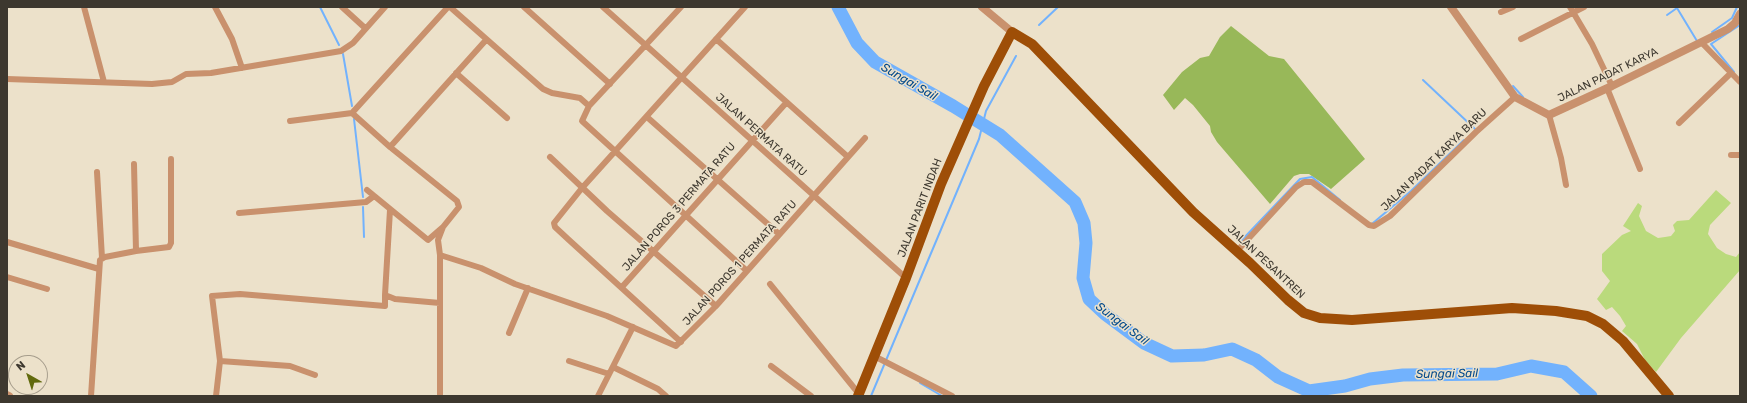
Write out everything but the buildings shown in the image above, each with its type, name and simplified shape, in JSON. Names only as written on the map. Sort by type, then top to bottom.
[{"type":"main road","name":"JALAN PARIT INDAH","points":[[858,395],[877,357],[941,184],[984,86],[1012,32]]},
{"type":"main road","name":"JALAN PESANTREN","points":[[1012,32],[1032,44],[1165,184],[1288,300],[1304,312],[1320,318],[1352,320],[1512,308],[1556,311],[1587,316],[1603,324],[1622,341],[1669,396]]},
{"type":"street","points":[[84,7],[104,82]]},
{"type":"street","points":[[215,7],[232,39],[242,68]]},
{"type":"street","points":[[342,7],[365,28]]},
{"type":"street","points":[[7,80],[152,84],[172,82],[186,74],[211,73],[341,50],[353,43],[385,7]]},
{"type":"street","points":[[290,121],[352,113],[449,7],[543,89],[552,93],[580,98],[589,106]]},
{"type":"street","points":[[524,7],[610,84]]},
{"type":"street","name":"JALAN PERMATA RATU","points":[[604,7],[751,141],[906,278]]},
{"type":"street","points":[[681,7],[589,106],[582,122],[747,271]]},
{"type":"street","points":[[440,255],[482,268],[528,288],[608,316],[676,346],[681,342],[554,225],[582,188],[745,7]]},
{"type":"street","points":[[982,7],[1012,32]]},
{"type":"street","name":"JALAN PADAT KARYA","points":[[1451,7],[1515,97],[1549,115],[1728,29],[1735,23],[1740,14]]},
{"type":"street","points":[[1501,12],[1513,7]]},
{"type":"street","points":[[1521,39],[1572,10],[1584,7]]},
{"type":"street","points":[[1572,10],[1592,44],[1640,168]]},
{"type":"street","points":[[716,39],[848,157]]},
{"type":"street","points":[[390,147],[486,40]]},
{"type":"street","points":[[1702,42],[1740,82]]},
{"type":"street","points":[[456,73],[507,118]]},
{"type":"street","points":[[1680,123],[1731,73]]},
{"type":"street","name":"JALAN PADAT KARYA BARU","points":[[1237,251],[1296,187],[1304,182],[1312,182],[1369,225],[1374,226],[1390,216],[1476,132],[1515,97]]},
{"type":"street","name":"JALAN POROS 3 PERMATA RATU","points":[[622,287],[786,103]]},
{"type":"street","points":[[352,113],[390,147],[458,203],[458,209],[443,227],[428,240],[367,190]]},
{"type":"street","points":[[1549,115],[1561,158],[1566,185]]},
{"type":"street","points":[[647,117],[779,234]]},
{"type":"street","name":"JALAN POROS 1 PERMATA RATU","points":[[681,342],[716,306],[865,138]]},
{"type":"street","points":[[1731,155],[1740,155]]},
{"type":"street","points":[[550,157],[582,188],[716,306]]},
{"type":"street","points":[[102,258],[136,251],[166,249],[170,245],[171,159]]},
{"type":"street","points":[[134,164],[136,251]]},
{"type":"street","points":[[91,396],[99,269],[100,260],[102,258],[97,172]]},
{"type":"street","points":[[239,213],[366,202],[374,196]]},
{"type":"street","points":[[216,396],[220,361],[212,296],[240,294],[385,306],[390,210]]},
{"type":"street","points":[[440,396],[440,255],[438,240],[443,227]]},
{"type":"street","points":[[7,242],[99,269]]},
{"type":"street","points":[[7,277],[47,289]]},
{"type":"street","points":[[770,284],[858,395]]},
{"type":"street","points":[[509,333],[528,288]]},
{"type":"street","points":[[385,295],[395,299],[440,303]]},
{"type":"street","points":[[598,396],[633,328]]},
{"type":"street","points":[[877,357],[952,396]]},
{"type":"street","points":[[220,361],[290,366],[315,375]]},
{"type":"street","points":[[569,361],[609,374]]},
{"type":"street","points":[[771,366],[811,396]]},
{"type":"street","points":[[612,367],[658,389],[666,396]]},
{"type":"green space","points":[[1231,26],[1269,56],[1284,59],[1365,159],[1331,189],[1309,174],[1300,174],[1294,176],[1270,204],[1217,142],[1211,132],[1210,126],[1193,105],[1185,98],[1174,110],[1163,95],[1182,72],[1200,58],[1209,56],[1220,37]]},
{"type":"green space","points":[[1716,190],[1731,203],[1710,225],[1708,234],[1717,248],[1726,254],[1736,257],[1740,252],[1740,270],[1681,338],[1656,372],[1645,360],[1637,344],[1622,331],[1626,326],[1620,316],[1612,307],[1606,310],[1597,299],[1610,281],[1602,271],[1602,254],[1622,235],[1631,231],[1623,226],[1638,203],[1642,206],[1639,216],[1646,231],[1658,238],[1671,236],[1675,231],[1673,225],[1677,221],[1689,220]]},
{"type":"waterway","points":[[320,7],[339,45]]},
{"type":"waterway","name":"Sungai Sail","points":[[838,7],[857,43],[875,62],[953,106],[1000,135],[1075,202],[1084,223],[1086,243],[1083,278],[1089,299],[1105,314],[1144,343],[1172,356],[1204,355],[1232,349],[1256,360],[1278,377],[1309,391],[1345,386],[1370,379],[1403,375],[1497,374],[1531,366],[1564,372],[1591,396]]},
{"type":"waterway","points":[[1039,25],[1058,7]]},
{"type":"waterway","points":[[1712,32],[1732,18],[1737,7]]},
{"type":"waterway","points":[[1667,15],[1677,8],[1697,41]]},
{"type":"waterway","points":[[1734,72],[1711,44],[1740,25]]},
{"type":"waterway","points":[[343,54],[352,106]]},
{"type":"waterway","points":[[871,396],[979,139],[986,111],[1016,56]]},
{"type":"waterway","points":[[1423,80],[1475,129]]},
{"type":"waterway","points":[[1513,86],[1523,97]]},
{"type":"waterway","points":[[354,119],[363,197]]},
{"type":"waterway","points":[[1373,223],[1411,191],[1464,140]]},
{"type":"waterway","points":[[1241,241],[1300,179],[1312,177],[1340,200]]},
{"type":"waterway","points":[[363,207],[364,237]]},
{"type":"waterway","points":[[920,383],[942,396]]}]
